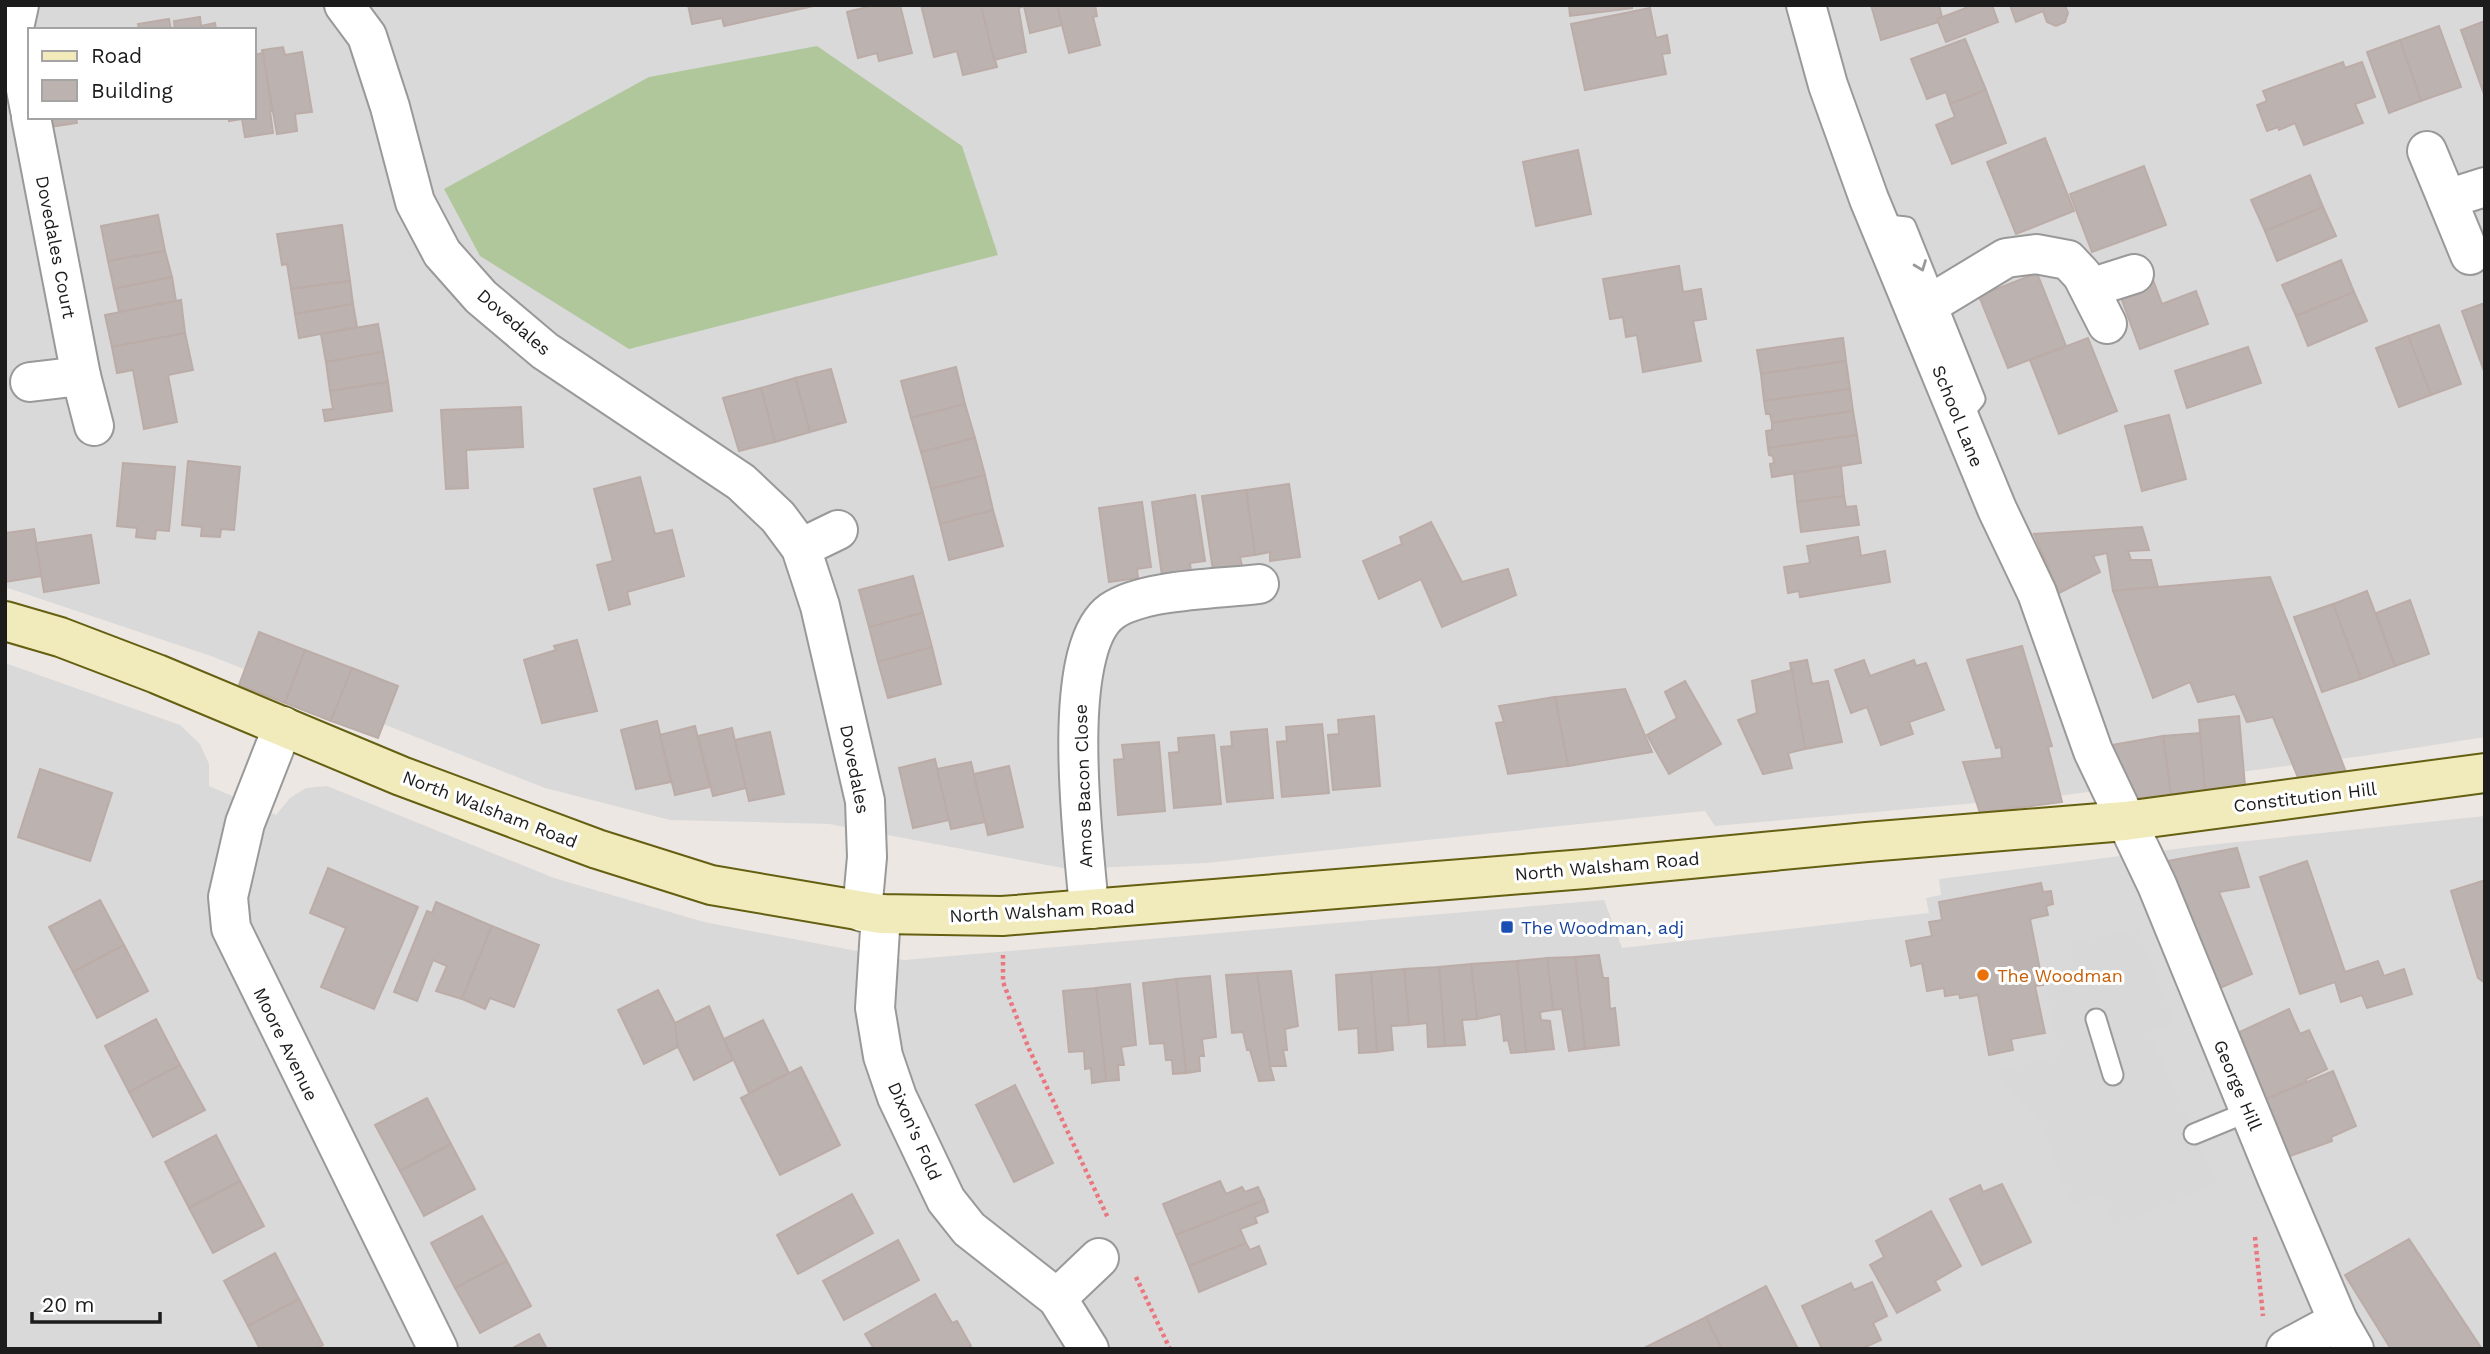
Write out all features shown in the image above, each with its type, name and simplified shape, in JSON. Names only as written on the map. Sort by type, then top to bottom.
[{"type":"main road","name":"North Walsham Road","points":[[5,621],[60,637],[401,776],[597,849],[711,885],[871,913],[1002,916],[1408,884],[2125,821]]},
{"type":"main road","name":"Constitution Hill","points":[[2125,821],[2485,773]]},
{"type":"street","name":"Dovedales","points":[[344,5],[367,36],[390,107],[415,202],[442,253],[481,297],[545,351],[741,482],[778,517],[801,548],[820,606],[864,801],[871,913]]},
{"type":"street","name":"School Lane","points":[[1806,5],[1828,85],[1879,224],[1997,509],[2037,593],[2093,751],[2125,821]]},
{"type":"street","points":[[16,16],[28,97]]},
{"type":"street","name":"Dovedales Court","points":[[31,119],[81,376],[94,426]]},
{"type":"street","points":[[2427,151],[2470,255]]},
{"type":"street","points":[[2447,200],[2485,187]]},
{"type":"street","points":[[1935,301],[2006,258],[2036,254],[2068,260],[2090,288],[2107,324]]},
{"type":"street","points":[[2090,288],[2134,274]]},
{"type":"street","points":[[30,382],[81,376]]},
{"type":"street","points":[[801,548],[838,530]]},
{"type":"street","name":"Amos Bacon Close","points":[[1092,909],[1088,897],[1080,800],[1078,706],[1094,632],[1112,611],[1147,596],[1259,584]]},
{"type":"street","name":"Moore Avenue","points":[[283,726],[245,823],[228,897],[231,928],[438,1349]]},
{"type":"street","name":"George Hill","points":[[2125,821],[2157,885],[2249,1111],[2346,1335]]},
{"type":"street","name":"Dixon's Fold","points":[[871,913],[875,1008],[883,1056],[897,1097],[946,1200],[969,1229],[1057,1298],[1089,1349]]},
{"type":"street","points":[[1057,1298],[1116,1263]]},
{"type":"street","points":[[2275,1338],[2346,1335]]},
{"type":"lane","points":[[1879,224],[1906,227],[1975,399],[1959,418]]},
{"type":"lane","points":[[2096,1019],[2113,1075]]},
{"type":"lane","points":[[2193,1134],[2249,1111]]},
{"type":"path","points":[[1002,916],[1003,982],[1029,1049],[1110,1221]]},
{"type":"path","points":[[2254,1232],[2275,1338]]},
{"type":"path","points":[[1116,1263],[1170,1349]]},
{"type":"shaded area","points":[[5,5],[2485,5],[2485,737],[2363,756],[2058,796],[1715,826],[1705,811],[1206,863],[1068,869],[829,824],[670,820],[545,788],[211,656],[5,587]]},
{"type":"shaded area","points":[[5,663],[180,725],[200,744],[209,764],[209,786],[276,815],[290,798],[306,788],[327,786],[554,878],[704,922],[904,960],[1604,900],[1622,948],[1929,913],[1926,898],[1941,895],[1939,879],[2199,846],[2485,816],[2485,1349],[5,1349]]},
{"type":"shaded area","points":[[2138,929],[2174,1022],[2149,1032],[2217,1183],[2114,1227],[2101,1194],[2072,1206],[2040,1120],[1995,1072],[2059,1055],[2044,975],[2075,971],[2070,941]]},
{"type":"green space","points":[[817,46],[962,146],[998,255],[629,349],[480,256],[444,189],[649,77]]},
{"type":"building","points":[[688,5],[818,5],[724,26],[722,18],[692,24]]},
{"type":"building","points":[[866,5],[900,5],[912,53],[879,61],[877,53],[858,58],[847,12],[867,7]]},
{"type":"building","points":[[921,5],[981,5],[997,67],[963,75],[957,51],[934,57]]},
{"type":"building","points":[[981,5],[1018,5],[1026,52],[994,60]]},
{"type":"building","points":[[1018,5],[1057,5],[1062,25],[1030,33],[1024,6],[1019,8]]},
{"type":"building","points":[[1057,5],[1095,5],[1097,16],[1093,17],[1100,45],[1069,53]]},
{"type":"building","points":[[1569,5],[1632,5],[1632,8],[1570,16]]},
{"type":"building","points":[[1871,5],[1939,5],[1942,17],[1937,19],[1939,22],[1881,40]]},
{"type":"building","points":[[1965,5],[1992,5],[1998,22],[1946,42],[1937,19],[1966,8]]},
{"type":"building","points":[[2010,5],[2065,5],[2068,13],[2065,22],[2056,26],[2047,22],[2043,11],[2016,22]]},
{"type":"building","points":[[1650,8],[1656,38],[1667,35],[1670,53],[1662,54],[1666,74],[1585,90],[1571,24]]},
{"type":"building","points":[[200,17],[201,26],[215,23],[216,28],[175,28],[174,21]]},
{"type":"building","points":[[169,19],[171,28],[139,28],[138,24]]},
{"type":"building","points":[[2485,21],[2485,97],[2461,30]]},
{"type":"building","points":[[2439,26],[2461,87],[2421,101],[2400,40]]},
{"type":"building","points":[[1965,39],[1986,90],[1950,104],[1946,92],[1927,99],[1911,59]]},
{"type":"building","points":[[2400,40],[2421,101],[2389,113],[2367,52]]},
{"type":"building","points":[[283,47],[285,55],[302,52],[312,112],[295,114],[297,131],[277,134],[262,50]]},
{"type":"building","points":[[263,53],[273,133],[245,137],[242,119],[256,119],[256,55]]},
{"type":"building","points":[[2343,62],[2345,68],[2362,62],[2375,97],[2355,104],[2363,123],[2304,145],[2295,123],[2279,130],[2278,127],[2267,131],[2257,105],[2267,101],[2263,91]]},
{"type":"building","points":[[1986,90],[2006,143],[1952,164],[1936,125],[1955,117],[1950,104]]},
{"type":"building","points":[[40,119],[76,119],[77,123],[42,128]]},
{"type":"building","points":[[2045,138],[2074,211],[2016,234],[1987,162]]},
{"type":"building","points":[[1578,150],[1591,214],[1536,226],[1523,162]]},
{"type":"building","points":[[2144,166],[2166,225],[2092,252],[2070,194]]},
{"type":"building","points":[[2310,175],[2323,207],[2265,231],[2251,200]]},
{"type":"building","points":[[2323,207],[2336,236],[2277,261],[2265,231]]},
{"type":"building","points":[[158,215],[165,251],[108,261],[101,226]]},
{"type":"building","points":[[342,225],[350,281],[291,289],[287,264],[282,265],[277,234]]},
{"type":"building","points":[[165,251],[172,277],[114,289],[108,261]]},
{"type":"building","points":[[2341,260],[2354,292],[2296,316],[2282,285]]},
{"type":"building","points":[[1679,266],[1683,292],[1701,289],[1706,319],[1693,321],[1701,361],[1643,372],[1637,335],[1626,337],[1623,317],[1610,319],[1603,279]]},
{"type":"building","points":[[2037,273],[2066,346],[2008,368],[1979,296]]},
{"type":"building","points":[[172,277],[176,301],[119,312],[114,289]]},
{"type":"building","points":[[2153,280],[2162,304],[2196,291],[2208,324],[2140,349],[2119,292]]},
{"type":"building","points":[[350,281],[353,304],[295,314],[291,289]]},
{"type":"building","points":[[2354,292],[2367,321],[2308,346],[2296,316]]},
{"type":"building","points":[[181,300],[185,333],[112,347],[105,315]]},
{"type":"building","points":[[2485,303],[2485,374],[2462,311]]},
{"type":"building","points":[[353,304],[357,327],[299,338],[295,314]]},
{"type":"building","points":[[378,324],[383,352],[326,362],[321,334]]},
{"type":"building","points":[[2439,325],[2461,384],[2431,395],[2408,336]]},
{"type":"building","points":[[185,333],[193,370],[168,375],[177,422],[144,429],[133,370],[117,373],[112,347]]},
{"type":"building","points":[[2408,336],[2431,395],[2399,407],[2376,348]]},
{"type":"building","points":[[1843,338],[1846,361],[1761,374],[1757,350]]},
{"type":"building","points":[[2088,338],[2117,411],[2059,434],[2030,360]]},
{"type":"building","points":[[2248,347],[2261,383],[2187,408],[2175,371]]},
{"type":"building","points":[[383,352],[388,382],[330,391],[326,362]]},
{"type":"building","points":[[1846,361],[1850,389],[1764,401],[1761,374]]},
{"type":"building","points":[[956,367],[965,404],[911,418],[901,381]]},
{"type":"building","points":[[831,369],[846,422],[810,432],[795,378]]},
{"type":"building","points":[[795,378],[810,432],[775,442],[761,388]]},
{"type":"building","points":[[388,382],[392,411],[325,421],[323,410],[333,409],[330,391]]},
{"type":"building","points":[[761,388],[775,442],[739,451],[723,398]]},
{"type":"building","points":[[1850,389],[1853,411],[1772,423],[1770,414],[1766,414],[1764,401]]},
{"type":"building","points":[[965,404],[975,438],[921,452],[911,418]]},
{"type":"building","points":[[521,407],[523,447],[466,450],[468,488],[446,489],[441,410]]},
{"type":"building","points":[[1853,411],[1857,435],[1768,448],[1766,431],[1772,430],[1772,423]]},
{"type":"building","points":[[2169,415],[2186,479],[2142,491],[2125,426]]},
{"type":"building","points":[[1857,435],[1861,463],[1772,477],[1770,464],[1774,463],[1768,448]]},
{"type":"building","points":[[975,438],[985,475],[931,489],[921,452]]},
{"type":"building","points":[[188,461],[240,467],[234,530],[221,529],[220,537],[201,536],[202,527],[182,525]]},
{"type":"building","points":[[123,463],[175,467],[169,531],[156,530],[155,539],[136,537],[137,528],[117,526]]},
{"type":"building","points":[[1841,466],[1844,496],[1797,502],[1794,473]]},
{"type":"building","points":[[985,475],[993,510],[940,524],[931,489]]},
{"type":"building","points":[[640,477],[655,534],[672,530],[684,576],[627,592],[630,604],[609,610],[597,565],[613,561],[594,489]]},
{"type":"building","points":[[1289,484],[1300,557],[1270,561],[1270,552],[1255,555],[1246,490]]},
{"type":"building","points":[[1246,490],[1255,555],[1240,557],[1242,566],[1213,570],[1202,496]]},
{"type":"building","points":[[1195,495],[1205,561],[1190,563],[1191,572],[1162,576],[1152,502]]},
{"type":"building","points":[[1844,496],[1846,507],[1856,506],[1859,525],[1801,532],[1797,502]]},
{"type":"building","points":[[1142,502],[1151,567],[1137,569],[1138,578],[1109,582],[1099,508]]},
{"type":"building","points":[[993,510],[1003,546],[949,560],[940,524]]},
{"type":"building","points":[[1431,522],[1462,582],[1508,569],[1516,595],[1442,627],[1421,579],[1379,599],[1363,561],[1402,544],[1400,537]]},
{"type":"building","points":[[2142,527],[2149,550],[2128,551],[2131,560],[2151,560],[2158,587],[2113,591],[2107,553],[2093,556],[2100,572],[2059,593],[2034,534]]},
{"type":"building","points":[[34,529],[42,576],[5,582],[5,533]]},
{"type":"building","points":[[91,535],[99,583],[44,592],[36,543]]},
{"type":"building","points":[[1858,537],[1861,556],[1885,551],[1890,582],[1800,597],[1799,591],[1788,593],[1784,567],[1810,563],[1807,546]]},
{"type":"building","points":[[913,576],[923,613],[869,627],[859,590]]},
{"type":"building","points":[[2270,577],[2346,772],[2299,780],[2273,717],[2247,722],[2235,694],[2198,702],[2190,682],[2153,698],[2113,591]]},
{"type":"building","points":[[2367,591],[2395,666],[2361,679],[2333,604]]},
{"type":"building","points":[[2410,600],[2429,654],[2395,666],[2376,613]]},
{"type":"building","points":[[2333,604],[2361,679],[2322,692],[2294,617]]},
{"type":"building","points":[[923,613],[932,647],[878,662],[869,627]]},
{"type":"building","points":[[259,632],[305,650],[285,703],[239,685]]},
{"type":"building","points":[[577,640],[597,711],[542,723],[524,660],[556,650],[554,646]]},
{"type":"building","points":[[2022,646],[2052,746],[2048,747],[2062,802],[1980,813],[1963,762],[2002,758],[2001,747],[1996,748],[1967,660]]},
{"type":"building","points":[[932,647],[941,684],[888,698],[878,662]]},
{"type":"building","points":[[305,650],[352,668],[331,721],[285,703]]},
{"type":"building","points":[[1807,660],[1812,684],[1828,681],[1842,742],[1805,749],[1790,663]]},
{"type":"building","points":[[1864,660],[1870,676],[1914,660],[1916,666],[1926,663],[1944,710],[1909,722],[1913,734],[1881,745],[1867,707],[1851,713],[1835,670]]},
{"type":"building","points":[[352,668],[398,686],[378,738],[331,721]]},
{"type":"building","points":[[1792,670],[1805,749],[1788,753],[1792,768],[1763,774],[1738,720],[1757,713],[1752,681]]},
{"type":"building","points":[[1685,681],[1721,744],[1669,774],[1647,735],[1677,718],[1665,692]]},
{"type":"building","points":[[1625,689],[1652,752],[1568,766],[1555,697]]},
{"type":"building","points":[[1555,697],[1568,766],[1508,774],[1496,723],[1504,722],[1499,706]]},
{"type":"building","points":[[1374,716],[1380,786],[1333,790],[1328,735],[1339,734],[1338,720]]},
{"type":"building","points":[[2239,716],[2245,786],[2205,790],[2199,720]]},
{"type":"building","points":[[657,721],[671,782],[636,789],[621,730]]},
{"type":"building","points":[[1322,724],[1329,793],[1282,797],[1277,742],[1287,741],[1286,727]]},
{"type":"building","points":[[695,726],[710,787],[675,795],[660,735]]},
{"type":"building","points":[[732,728],[746,788],[713,796],[698,736]]},
{"type":"building","points":[[1267,729],[1273,798],[1227,802],[1221,747],[1232,746],[1231,732]]},
{"type":"building","points":[[770,732],[784,794],[749,801],[735,740]]},
{"type":"building","points":[[2200,733],[2205,790],[2171,795],[2163,736]]},
{"type":"building","points":[[1214,735],[1221,804],[1174,808],[1169,753],[1179,752],[1178,738]]},
{"type":"building","points":[[2163,736],[2171,795],[2133,799],[2112,745]]},
{"type":"building","points":[[1159,742],[1165,811],[1118,815],[1114,760],[1124,759],[1122,745]]},
{"type":"building","points":[[935,759],[949,820],[913,828],[899,768]]},
{"type":"building","points":[[971,762],[985,822],[951,829],[937,769]]},
{"type":"building","points":[[1009,766],[1023,827],[988,835],[974,774]]},
{"type":"building","points":[[40,769],[112,793],[90,861],[18,837]]},
{"type":"building","points":[[2237,848],[2249,887],[2219,892],[2252,974],[2213,991],[2202,951],[2168,861]]},
{"type":"building","points":[[2307,861],[2345,972],[2378,961],[2384,976],[2404,969],[2412,994],[2367,1008],[2362,995],[2341,1002],[2335,982],[2300,994],[2260,877]]},
{"type":"building","points":[[328,868],[418,907],[374,1009],[321,987],[346,928],[310,913]]},
{"type":"building","points":[[2485,880],[2485,983],[2478,978],[2451,891]]},
{"type":"building","name":"The Woodman","points":[[2041,883],[2043,892],[2051,891],[2053,904],[2046,906],[2048,915],[2030,919],[2043,985],[2035,986],[2045,1033],[2011,1039],[2013,1050],[1989,1055],[1978,995],[1960,998],[1959,994],[1945,996],[1944,988],[1927,991],[1922,963],[1911,966],[1906,941],[1932,936],[1929,922],[1942,920],[1939,902]]},
{"type":"building","points":[[100,900],[124,945],[73,972],[49,927]]},
{"type":"building","points":[[436,902],[492,926],[462,999],[436,991],[447,966],[433,960],[417,1001],[394,992],[427,911],[432,913]]},
{"type":"building","points":[[492,926],[539,945],[514,1007],[490,998],[485,1009],[462,999]]},
{"type":"building","points":[[124,945],[148,991],[97,1018],[73,972]]},
{"type":"building","points":[[1599,955],[1603,978],[1608,978],[1610,1009],[1615,1008],[1619,1045],[1585,1049],[1575,957]]},
{"type":"building","points":[[1575,957],[1585,1049],[1569,1051],[1562,1009],[1553,1010],[1547,958]]},
{"type":"building","points":[[1547,958],[1553,1010],[1540,1012],[1541,1020],[1550,1021],[1554,1049],[1526,1052],[1517,961]]},
{"type":"building","points":[[1517,961],[1526,1052],[1511,1053],[1508,1040],[1504,1041],[1501,1014],[1477,1019],[1471,964]]},
{"type":"building","points":[[1471,964],[1477,1019],[1462,1020],[1465,1045],[1445,1046],[1439,967]]},
{"type":"building","points":[[1439,967],[1445,1046],[1428,1047],[1427,1023],[1409,1025],[1404,969]]},
{"type":"building","points":[[1404,969],[1409,1025],[1391,1026],[1393,1050],[1377,1052],[1371,972]]},
{"type":"building","points":[[1291,971],[1298,1026],[1285,1029],[1287,1050],[1283,1050],[1286,1066],[1270,1066],[1257,973]]},
{"type":"building","points":[[1371,972],[1377,1052],[1359,1053],[1358,1028],[1339,1030],[1336,975]]},
{"type":"building","points":[[1257,973],[1274,1080],[1259,1081],[1243,1032],[1232,1033],[1226,975]]},
{"type":"building","points":[[1210,976],[1216,1037],[1202,1039],[1204,1056],[1199,1056],[1200,1071],[1186,1073],[1176,979]]},
{"type":"building","points":[[1176,979],[1186,1073],[1173,1074],[1172,1060],[1166,1060],[1164,1043],[1150,1044],[1143,983]]},
{"type":"building","points":[[1130,984],[1136,1045],[1121,1047],[1124,1065],[1118,1065],[1119,1080],[1106,1081],[1096,988]]},
{"type":"building","points":[[1096,988],[1106,1081],[1092,1083],[1091,1068],[1085,1069],[1084,1051],[1069,1052],[1063,991]]},
{"type":"building","points":[[658,990],[675,1023],[678,1047],[644,1064],[618,1010]]},
{"type":"building","points":[[709,1006],[733,1060],[694,1080],[678,1047],[675,1023]]},
{"type":"building","points":[[2289,1009],[2300,1034],[2309,1030],[2327,1069],[2306,1079],[2306,1082],[2259,1102],[2229,1037]]},
{"type":"building","points":[[156,1019],[180,1065],[129,1092],[105,1046]]},
{"type":"building","points":[[763,1020],[789,1073],[749,1093],[724,1039]]},
{"type":"building","points":[[180,1065],[205,1110],[153,1137],[129,1092]]},
{"type":"building","points":[[801,1067],[840,1145],[780,1175],[741,1098]]},
{"type":"building","points":[[2333,1071],[2356,1126],[2331,1137],[2332,1141],[2282,1159],[2259,1102]]},
{"type":"building","points":[[1015,1085],[1053,1163],[1014,1182],[976,1105]]},
{"type":"building","points":[[427,1098],[451,1144],[400,1171],[375,1125]]},
{"type":"building","points":[[216,1135],[240,1181],[189,1208],[165,1162]]},
{"type":"building","points":[[451,1144],[475,1189],[424,1216],[400,1171]]},
{"type":"building","points":[[240,1181],[264,1226],[213,1253],[189,1208]]},
{"type":"building","points":[[1220,1181],[1226,1194],[1242,1187],[1245,1192],[1258,1187],[1264,1200],[1176,1235],[1163,1204]]},
{"type":"building","points":[[2002,1184],[2031,1242],[1982,1265],[1950,1199],[1980,1185],[1983,1192]]},
{"type":"building","points":[[852,1194],[873,1233],[798,1274],[777,1235]]},
{"type":"building","points":[[1264,1200],[1268,1212],[1255,1217],[1257,1223],[1240,1229],[1246,1243],[1189,1266],[1176,1235]]},
{"type":"building","points":[[1931,1211],[1961,1266],[1935,1281],[1940,1290],[1897,1313],[1870,1265],[1884,1257],[1876,1241]]},
{"type":"building","points":[[482,1216],[507,1261],[455,1288],[431,1243]]},
{"type":"building","points":[[2409,1239],[2482,1349],[2391,1349],[2345,1275]]},
{"type":"building","points":[[898,1240],[919,1280],[844,1320],[823,1281]]},
{"type":"building","points":[[1246,1243],[1250,1250],[1259,1246],[1266,1264],[1199,1292],[1189,1266]]},
{"type":"building","points":[[275,1253],[299,1299],[248,1326],[224,1281]]},
{"type":"building","points":[[507,1261],[531,1306],[480,1333],[455,1288]]},
{"type":"building","points":[[1872,1282],[1887,1316],[1873,1323],[1881,1340],[1861,1349],[1822,1349],[1802,1306],[1851,1283],[1854,1290]]},
{"type":"building","points":[[1766,1286],[1798,1349],[1722,1349],[1706,1317]]},
{"type":"building","points":[[935,1294],[952,1323],[957,1321],[971,1346],[966,1349],[874,1349],[865,1334]]},
{"type":"building","points":[[299,1299],[323,1345],[315,1349],[260,1349],[248,1326]]},
{"type":"building","points":[[1706,1317],[1722,1349],[1644,1348]]},
{"type":"building","points":[[539,1334],[547,1349],[511,1349]]},
{"type":"place","name":"The Woodman, adj","points":[[1507,927]]},
{"type":"place","name":"The Woodman","points":[[1983,975]]}]
